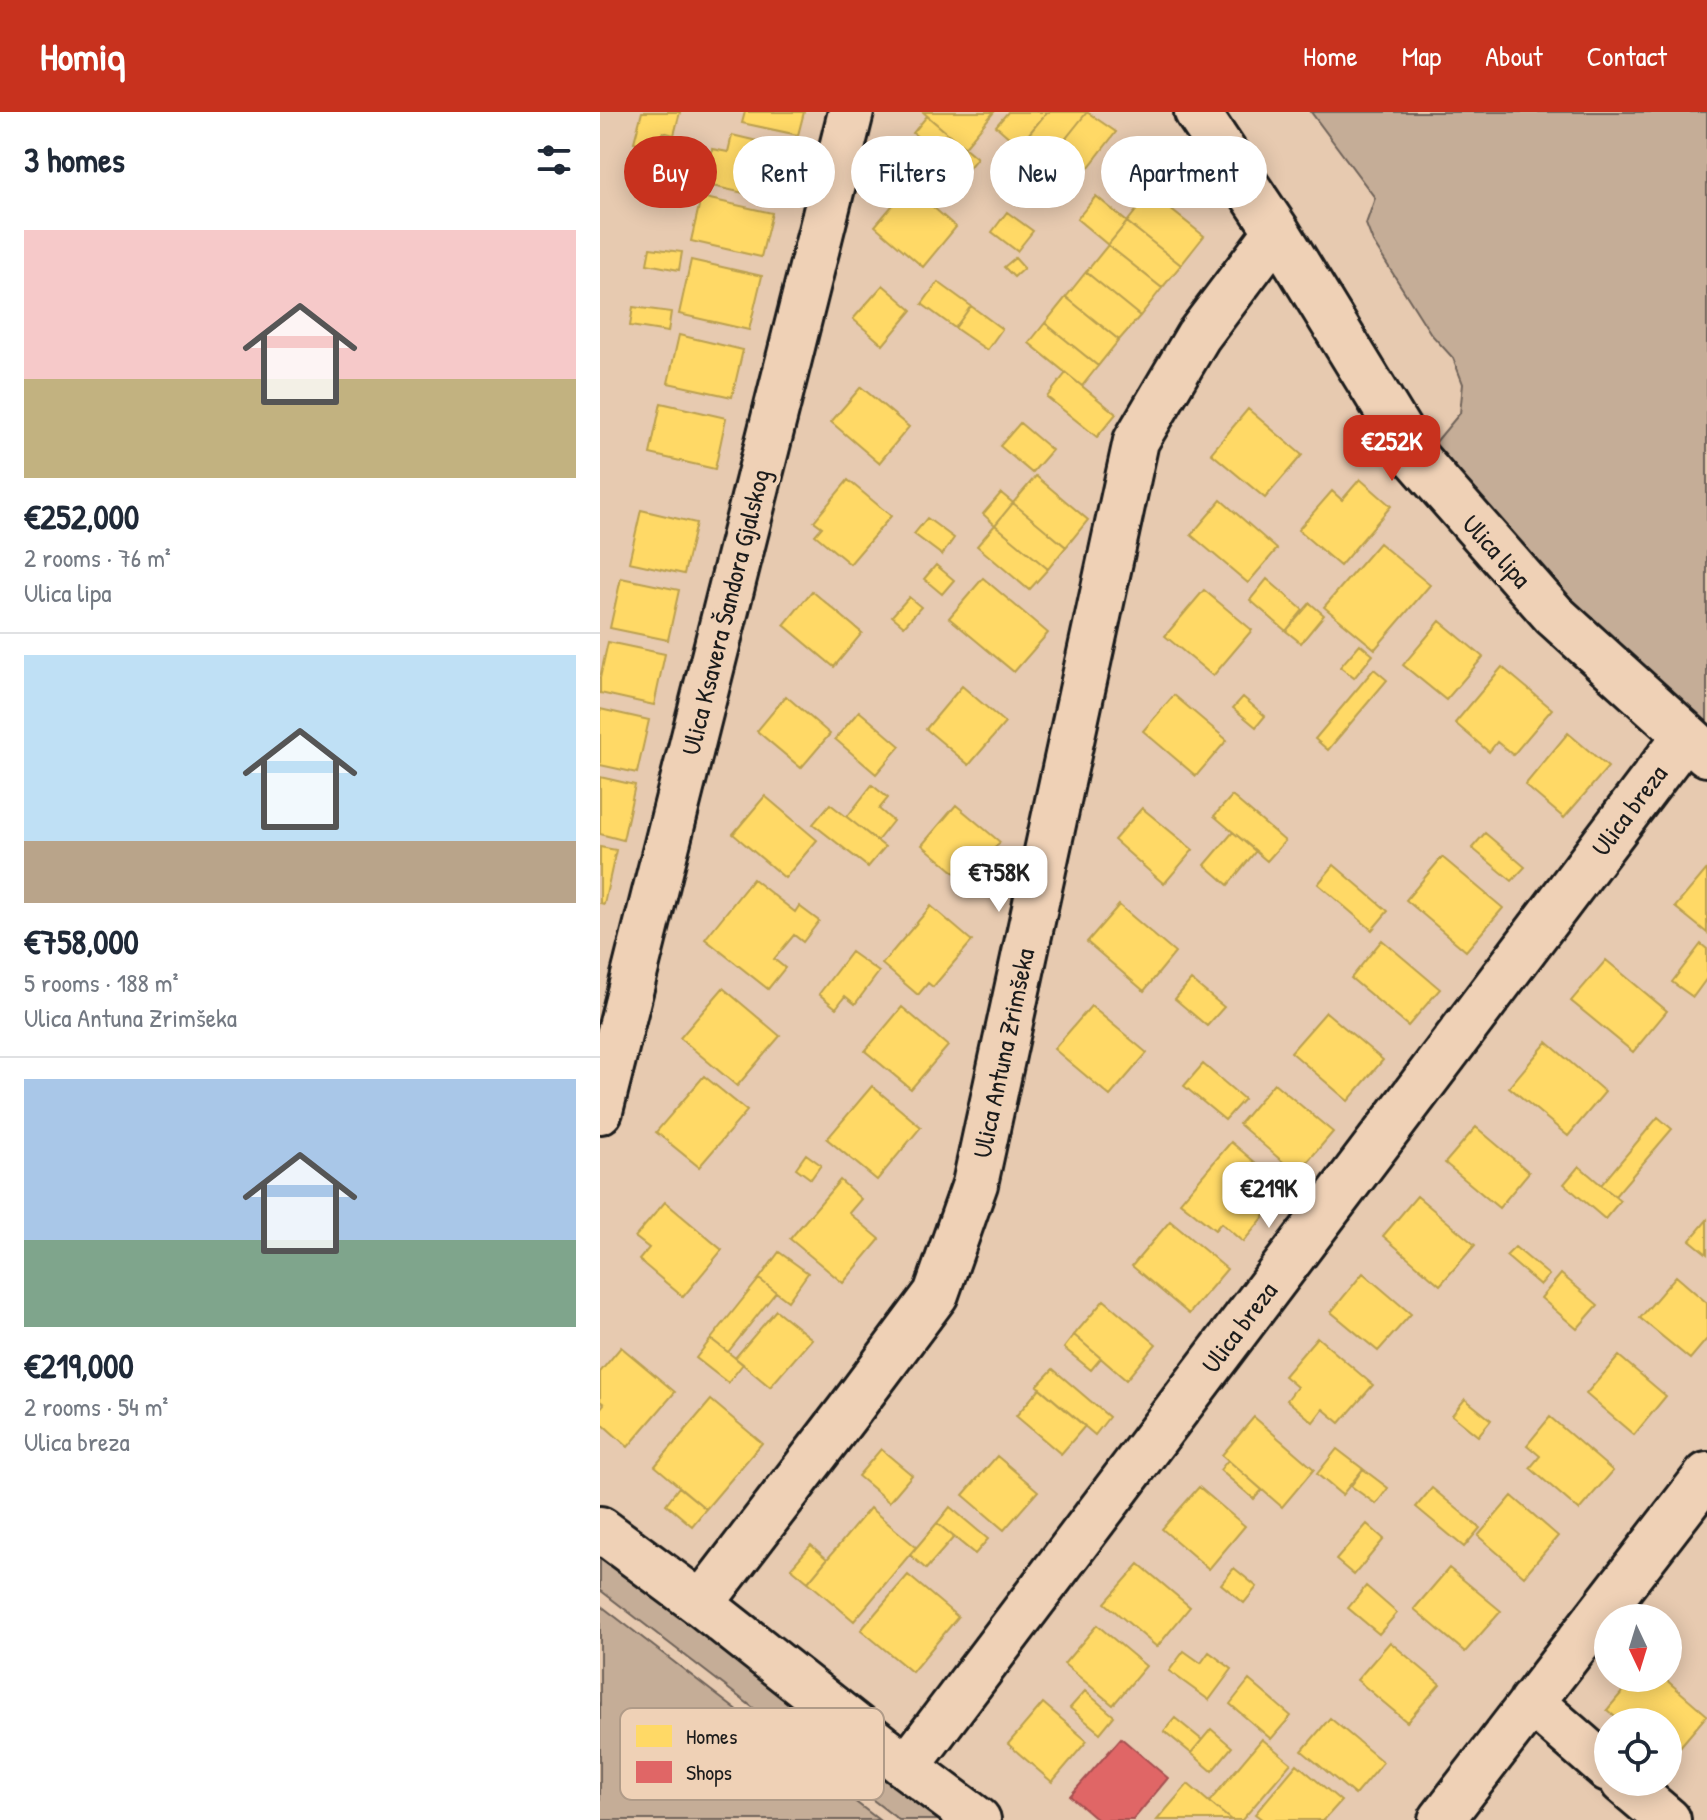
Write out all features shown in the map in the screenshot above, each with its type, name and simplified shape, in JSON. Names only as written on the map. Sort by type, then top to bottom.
[{"type":"street","name":"Ulica Ksavera Šandora Gjalskog","points":[[600,1111],[851,112]]},
{"type":"street","name":"Ulica lipa","points":[[1197,112],[1277,231],[1416,458],[1554,615],[1696,744]]},
{"type":"street","name":"Ulica Antuna Zrimšeka","points":[[701,1604],[936,1294],[975,1184],[1136,441],[1198,336],[1277,231]]},
{"type":"street","name":"Ulica breza","points":[[907,1767],[1696,744]]},
{"type":"street","points":[[1441,1820],[1707,1475]]},
{"type":"street","points":[[600,1529],[832,1708]]},
{"type":"street","points":[[1531,1702],[1594,1757]]},
{"type":"street","points":[[884,1749],[978,1820]]},
{"type":"street","points":[[1640,1796],[1668,1820]]},
{"type":"shaded area","points":[[1311,112],[1707,112],[1707,747],[1640,682],[1430,449],[1460,413],[1463,384],[1453,358],[1431,334],[1373,242],[1366,224],[1375,198]]},
{"type":"shaded area","points":[[600,1552],[805,1708],[753,1708],[600,1590]]},
{"type":"shaded area","points":[[600,1605],[734,1708],[620,1708],[620,1800],[853,1800],[879,1820],[600,1820]]},
{"type":"shaded area","points":[[884,1768],[952,1820],[899,1820],[873,1800],[884,1800]]},
{"type":"building: Homes","points":[[642,112],[680,112],[674,135],[663,132],[662,136],[636,136]]},
{"type":"building: Homes","points":[[745,112],[804,112],[798,135],[742,123]]},
{"type":"building: Homes","points":[[923,112],[994,112],[974,136],[950,136]]},
{"type":"building: Homes","points":[[1008,112],[1047,112],[1027,136],[1008,136],[996,126]]},
{"type":"building: Homes","points":[[1047,112],[1087,112],[1068,136],[1027,136]]},
{"type":"building: Homes","points":[[1087,112],[1116,132],[1113,136],[1101,136],[1101,151],[1085,172],[1085,136],[1068,136]]},
{"type":"building: Homes","points":[[927,116],[951,136],[917,136],[913,133]]},
{"type":"building: Homes","points":[[732,135],[736,136],[733,136],[733,191],[717,187],[717,150],[728,152]]},
{"type":"building: Homes","points":[[1096,196],[1101,200],[1101,208],[1110,208],[1127,222],[1108,245],[1077,219]]},
{"type":"building: Homes","points":[[717,201],[733,204],[733,208],[772,213],[761,257],[691,241],[698,208],[717,208]]},
{"type":"building: Homes","points":[[890,208],[934,208],[956,227],[923,267],[875,226]]},
{"type":"building: Homes","points":[[1138,208],[1169,208],[1204,236],[1181,265],[1127,222]]},
{"type":"building: Homes","points":[[1007,212],[1033,231],[1017,251],[992,232]]},
{"type":"building: Homes","points":[[1127,222],[1181,265],[1162,288],[1108,245]]},
{"type":"building: Homes","points":[[1108,245],[1162,288],[1140,316],[1086,272]]},
{"type":"building: Homes","points":[[650,248],[682,252],[679,270],[647,264]]},
{"type":"building: Homes","points":[[1015,258],[1024,268],[1014,277],[1004,267]]},
{"type":"building: Homes","points":[[691,260],[762,276],[749,330],[679,314]]},
{"type":"building: Homes","points":[[1086,272],[1140,316],[1119,340],[1066,297]]},
{"type":"building: Homes","points":[[938,282],[971,306],[955,328],[922,304]]},
{"type":"building: Homes","points":[[883,285],[912,310],[883,345],[853,319]]},
{"type":"building: Homes","points":[[1066,297],[1119,340],[1098,366],[1045,323]]},
{"type":"building: Homes","points":[[971,306],[1002,329],[987,350],[955,328]]},
{"type":"building: Homes","points":[[633,307],[671,312],[668,332],[630,326]]},
{"type":"building: Homes","points":[[1045,323],[1098,366],[1082,386],[1029,343]]},
{"type":"building: Homes","points":[[679,335],[743,350],[732,397],[668,383]]},
{"type":"building: Homes","points":[[1066,373],[1116,414],[1097,437],[1047,397]]},
{"type":"building: Homes","points":[[861,387],[909,427],[879,463],[831,422]]},
{"type":"building: Homes","points":[[661,403],[726,418],[715,469],[650,454]]},
{"type":"building: Homes","points":[[1248,409],[1302,455],[1265,498],[1211,453]]},
{"type":"building: Homes","points":[[1020,423],[1052,450],[1032,473],[1000,446]]},
{"type":"building: Homes","points":[[1036,476],[1088,520],[1066,547],[1013,503]]},
{"type":"building: Homes","points":[[1360,479],[1391,506],[1340,566],[1298,530],[1332,491],[1342,500]]},
{"type":"building: Homes","points":[[848,480],[891,516],[850,564],[815,535],[822,527],[814,521]]},
{"type":"building: Homes","points":[[1001,493],[1013,503],[995,525],[983,514]]},
{"type":"building: Homes","points":[[1221,500],[1277,549],[1248,583],[1191,535]]},
{"type":"building: Homes","points":[[1013,503],[1066,547],[1048,569],[995,525]]},
{"type":"building: Homes","points":[[641,510],[696,523],[684,574],[629,562]]},
{"type":"building: Homes","points":[[927,518],[954,538],[942,555],[914,534]]},
{"type":"building: Homes","points":[[995,525],[1048,569],[1029,590],[977,546]]},
{"type":"building: Homes","points":[[1379,543],[1430,585],[1375,649],[1324,607]]},
{"type":"building: Homes","points":[[936,565],[954,580],[942,594],[924,579]]},
{"type":"building: Homes","points":[[621,578],[679,590],[668,640],[610,628]]},
{"type":"building: Homes","points":[[983,578],[1048,633],[1014,672],[949,618]]},
{"type":"building: Homes","points":[[1267,579],[1303,610],[1286,631],[1250,600]]},
{"type":"building: Homes","points":[[1204,590],[1252,630],[1213,676],[1165,636]]},
{"type":"building: Homes","points":[[812,591],[862,633],[834,667],[784,625]]},
{"type":"building: Homes","points":[[909,597],[921,607],[904,626],[892,616]]},
{"type":"building: Homes","points":[[1310,603],[1324,615],[1301,643],[1286,631]]},
{"type":"building: Homes","points":[[1440,621],[1483,657],[1446,700],[1403,665]]},
{"type":"building: Homes","points":[[608,642],[665,654],[654,705],[600,693]]},
{"type":"building: Homes","points":[[1360,644],[1373,655],[1354,678],[1340,667]]},
{"type":"building: Homes","points":[[1502,667],[1552,709],[1513,755],[1497,742],[1489,752],[1455,723]]},
{"type":"building: Homes","points":[[1374,669],[1387,680],[1328,750],[1315,739]]},
{"type":"building: Homes","points":[[962,686],[1005,723],[969,765],[926,729]]},
{"type":"building: Homes","points":[[1174,695],[1227,740],[1196,776],[1143,731]]},
{"type":"building: Homes","points":[[786,696],[830,734],[801,768],[757,731]]},
{"type":"building: Homes","points":[[1243,697],[1265,716],[1256,727],[1233,708]]},
{"type":"building: Homes","points":[[600,709],[649,720],[637,773],[600,765]]},
{"type":"building: Homes","points":[[859,711],[900,746],[876,774],[835,739]]},
{"type":"building: Homes","points":[[1568,733],[1608,767],[1564,818],[1525,785]]},
{"type":"building: Homes","points":[[600,777],[635,785],[623,840],[600,834]]},
{"type":"building: Homes","points":[[872,785],[888,798],[879,809],[893,821],[877,841],[847,817]]},
{"type":"building: Homes","points":[[765,796],[817,840],[785,878],[733,834]]},
{"type":"building: Homes","points":[[1232,796],[1285,841],[1267,861],[1214,816]]},
{"type":"building: Homes","points":[[830,804],[885,847],[868,867],[813,824]]},
{"type":"building: Homes","points":[[956,805],[1000,842],[966,882],[922,845]]},
{"type":"building: Homes","points":[[1142,808],[1193,850],[1164,884],[1114,840]]},
{"type":"building: Homes","points":[[1233,832],[1256,851],[1228,885],[1205,865]]},
{"type":"building: Homes","points":[[1485,833],[1525,867],[1512,881],[1472,848]]},
{"type":"building: Homes","points":[[600,847],[616,850],[604,904],[600,903]]},
{"type":"building: Homes","points":[[1442,857],[1503,908],[1466,951],[1406,900]]},
{"type":"building: Homes","points":[[1334,865],[1388,911],[1372,930],[1318,884]]},
{"type":"building: Homes","points":[[1707,869],[1707,933],[1675,907]]},
{"type":"building: Homes","points":[[753,879],[795,912],[799,906],[819,921],[803,942],[794,935],[774,959],[785,968],[768,989],[705,939]]},
{"type":"building: Homes","points":[[1119,905],[1175,953],[1144,991],[1087,942]]},
{"type":"building: Homes","points":[[931,906],[972,941],[933,987],[928,983],[918,995],[882,964]]},
{"type":"building: Homes","points":[[1382,940],[1440,989],[1408,1026],[1351,978]]},
{"type":"building: Homes","points":[[1701,944],[1707,949],[1707,978],[1693,997],[1672,982]]},
{"type":"building: Homes","points":[[851,952],[879,972],[855,1004],[845,996],[836,1008],[819,994]]},
{"type":"building: Homes","points":[[1606,960],[1667,1011],[1633,1052],[1571,1001]]},
{"type":"building: Homes","points":[[1191,980],[1224,1007],[1207,1026],[1175,999]]},
{"type":"building: Homes","points":[[723,988],[780,1036],[737,1086],[680,1038]]},
{"type":"building: Homes","points":[[1091,1006],[1147,1053],[1110,1096],[1054,1049]]},
{"type":"building: Homes","points":[[902,1007],[948,1046],[911,1089],[865,1051]]},
{"type":"building: Homes","points":[[1326,1012],[1383,1060],[1348,1101],[1291,1052]]},
{"type":"building: Homes","points":[[1547,1042],[1605,1092],[1568,1136],[1509,1087]]},
{"type":"building: Homes","points":[[1203,1064],[1244,1099],[1225,1120],[1184,1086]]},
{"type":"building: Homes","points":[[704,1076],[747,1111],[699,1167],[656,1132]]},
{"type":"building: Homes","points":[[1274,1083],[1333,1132],[1297,1174],[1239,1124]]},
{"type":"building: Homes","points":[[872,1086],[921,1127],[877,1180],[827,1139]]},
{"type":"building: Homes","points":[[1658,1117],[1672,1129],[1615,1196],[1601,1185]]},
{"type":"building: Homes","points":[[1476,1127],[1529,1172],[1499,1208],[1445,1163]]},
{"type":"building: Homes","points":[[1231,1142],[1287,1189],[1243,1242],[1221,1223],[1215,1230],[1180,1202]]},
{"type":"building: Homes","points":[[806,1154],[821,1165],[811,1179],[796,1168]]},
{"type":"building: Homes","points":[[1579,1166],[1620,1201],[1605,1219],[1564,1184]]},
{"type":"building: Homes","points":[[840,1180],[861,1199],[849,1213],[880,1239],[843,1283],[790,1239]]},
{"type":"building: Homes","points":[[1417,1196],[1475,1245],[1440,1285],[1383,1236]]},
{"type":"building: Homes","points":[[665,1202],[722,1250],[683,1297],[639,1260],[649,1248],[635,1237]]},
{"type":"building: Homes","points":[[1707,1220],[1707,1254],[1690,1240]]},
{"type":"building: Homes","points":[[1170,1221],[1227,1269],[1189,1314],[1132,1266]]},
{"type":"building: Homes","points":[[1515,1247],[1549,1275],[1540,1285],[1506,1256]]},
{"type":"building: Homes","points":[[779,1252],[808,1273],[788,1301],[759,1279]]},
{"type":"building: Homes","points":[[1363,1273],[1411,1314],[1378,1351],[1331,1312]]},
{"type":"building: Homes","points":[[1561,1274],[1598,1305],[1577,1329],[1541,1298]]},
{"type":"building: Homes","points":[[1676,1276],[1707,1303],[1707,1339],[1690,1359],[1640,1318]]},
{"type":"building: Homes","points":[[759,1279],[776,1292],[728,1352],[711,1339]]},
{"type":"building: Homes","points":[[1104,1300],[1156,1344],[1126,1380],[1074,1335]]},
{"type":"building: Homes","points":[[776,1310],[812,1339],[770,1387],[735,1358]]},
{"type":"building: Homes","points":[[1074,1335],[1101,1358],[1091,1370],[1064,1348]]},
{"type":"building: Homes","points":[[1317,1337],[1373,1385],[1340,1423],[1323,1409],[1313,1422],[1287,1400],[1297,1387],[1284,1376]]},
{"type":"building: Homes","points":[[711,1339],[743,1364],[728,1383],[696,1358]]},
{"type":"building: Homes","points":[[621,1347],[675,1392],[628,1447],[600,1422],[600,1409],[604,1404],[600,1401],[600,1372]]},
{"type":"building: Homes","points":[[1619,1356],[1666,1396],[1634,1435],[1586,1394]]},
{"type":"building: Homes","points":[[1053,1369],[1109,1417],[1095,1435],[1037,1386]]},
{"type":"building: Homes","points":[[1040,1388],[1085,1426],[1061,1454],[1016,1416]]},
{"type":"building: Homes","points":[[1465,1399],[1491,1420],[1478,1436],[1452,1415]]},
{"type":"building: Homes","points":[[711,1400],[762,1443],[706,1509],[655,1466]]},
{"type":"building: Homes","points":[[1254,1417],[1314,1469],[1282,1507],[1222,1455]]},
{"type":"building: Homes","points":[[1550,1417],[1613,1471],[1579,1510],[1530,1468],[1540,1456],[1527,1445]]},
{"type":"building: Homes","points":[[881,1449],[912,1475],[889,1502],[858,1476]]},
{"type":"building: Homes","points":[[1337,1449],[1363,1469],[1342,1495],[1317,1474]]},
{"type":"building: Homes","points":[[997,1456],[1038,1491],[1004,1530],[963,1495]]},
{"type":"building: Homes","points":[[1228,1460],[1262,1490],[1254,1499],[1220,1470]]},
{"type":"building: Homes","points":[[1363,1469],[1388,1488],[1376,1504],[1351,1486]]},
{"type":"building: Homes","points":[[679,1487],[706,1509],[692,1526],[666,1504]]},
{"type":"building: Homes","points":[[1199,1487],[1245,1526],[1209,1569],[1162,1529]]},
{"type":"building: Homes","points":[[1432,1488],[1480,1528],[1464,1547],[1416,1507]]},
{"type":"building: Homes","points":[[1512,1496],[1558,1536],[1524,1576],[1478,1536]]},
{"type":"building: Homes","points":[[950,1507],[988,1539],[975,1554],[937,1523]]},
{"type":"building: Homes","points":[[870,1508],[916,1547],[854,1621],[808,1582]]},
{"type":"building: Homes","points":[[937,1523],[954,1537],[926,1569],[910,1555]]},
{"type":"building: Homes","points":[[1367,1524],[1384,1539],[1354,1575],[1336,1560]]},
{"type":"building: Homes","points":[[811,1545],[827,1559],[808,1582],[791,1568]]},
{"type":"building: Homes","points":[[1139,1564],[1190,1607],[1157,1647],[1105,1603]]},
{"type":"building: Homes","points":[[1234,1568],[1257,1587],[1244,1603],[1221,1584]]},
{"type":"building: Homes","points":[[1449,1568],[1501,1611],[1465,1652],[1414,1609]]},
{"type":"building: Homes","points":[[908,1575],[958,1617],[912,1672],[861,1630]]},
{"type":"building: Homes","points":[[1366,1586],[1397,1613],[1379,1634],[1348,1608]]},
{"type":"building: Homes","points":[[1097,1625],[1146,1666],[1113,1705],[1064,1664]]},
{"type":"building: Homes","points":[[1390,1642],[1440,1684],[1407,1722],[1357,1680]]},
{"type":"building: Homes","points":[[1184,1651],[1201,1663],[1209,1652],[1232,1669],[1209,1700],[1169,1671]]},
{"type":"building: Homes","points":[[1249,1680],[1291,1716],[1271,1739],[1230,1704]]},
{"type":"building: Homes","points":[[1085,1691],[1114,1716],[1100,1733],[1070,1708]]},
{"type":"building: Homes","points":[[1622,1692],[1680,1692],[1707,1715],[1682,1744],[1682,1708],[1609,1708]]},
{"type":"building: Homes","points":[[1043,1703],[1087,1741],[1052,1782],[1008,1744]]},
{"type":"building: Homes","points":[[1175,1718],[1202,1740],[1191,1753],[1164,1731]]},
{"type":"building: Homes","points":[[1330,1718],[1383,1762],[1355,1795],[1302,1751]]},
{"type":"building: Homes","points":[[1211,1729],[1232,1747],[1212,1771],[1191,1753]]},
{"type":"building: Homes","points":[[1262,1739],[1291,1763],[1242,1820],[1231,1820],[1209,1802]]},
{"type":"building: Homes","points":[[1297,1764],[1341,1801],[1324,1820],[1263,1820],[1255,1814]]},
{"type":"building: Homes","points":[[1188,1784],[1209,1802],[1231,1820],[1157,1820]]},
{"type":"building: Shops","points":[[1121,1738],[1168,1778],[1133,1820],[1098,1820],[1070,1796]]}]
